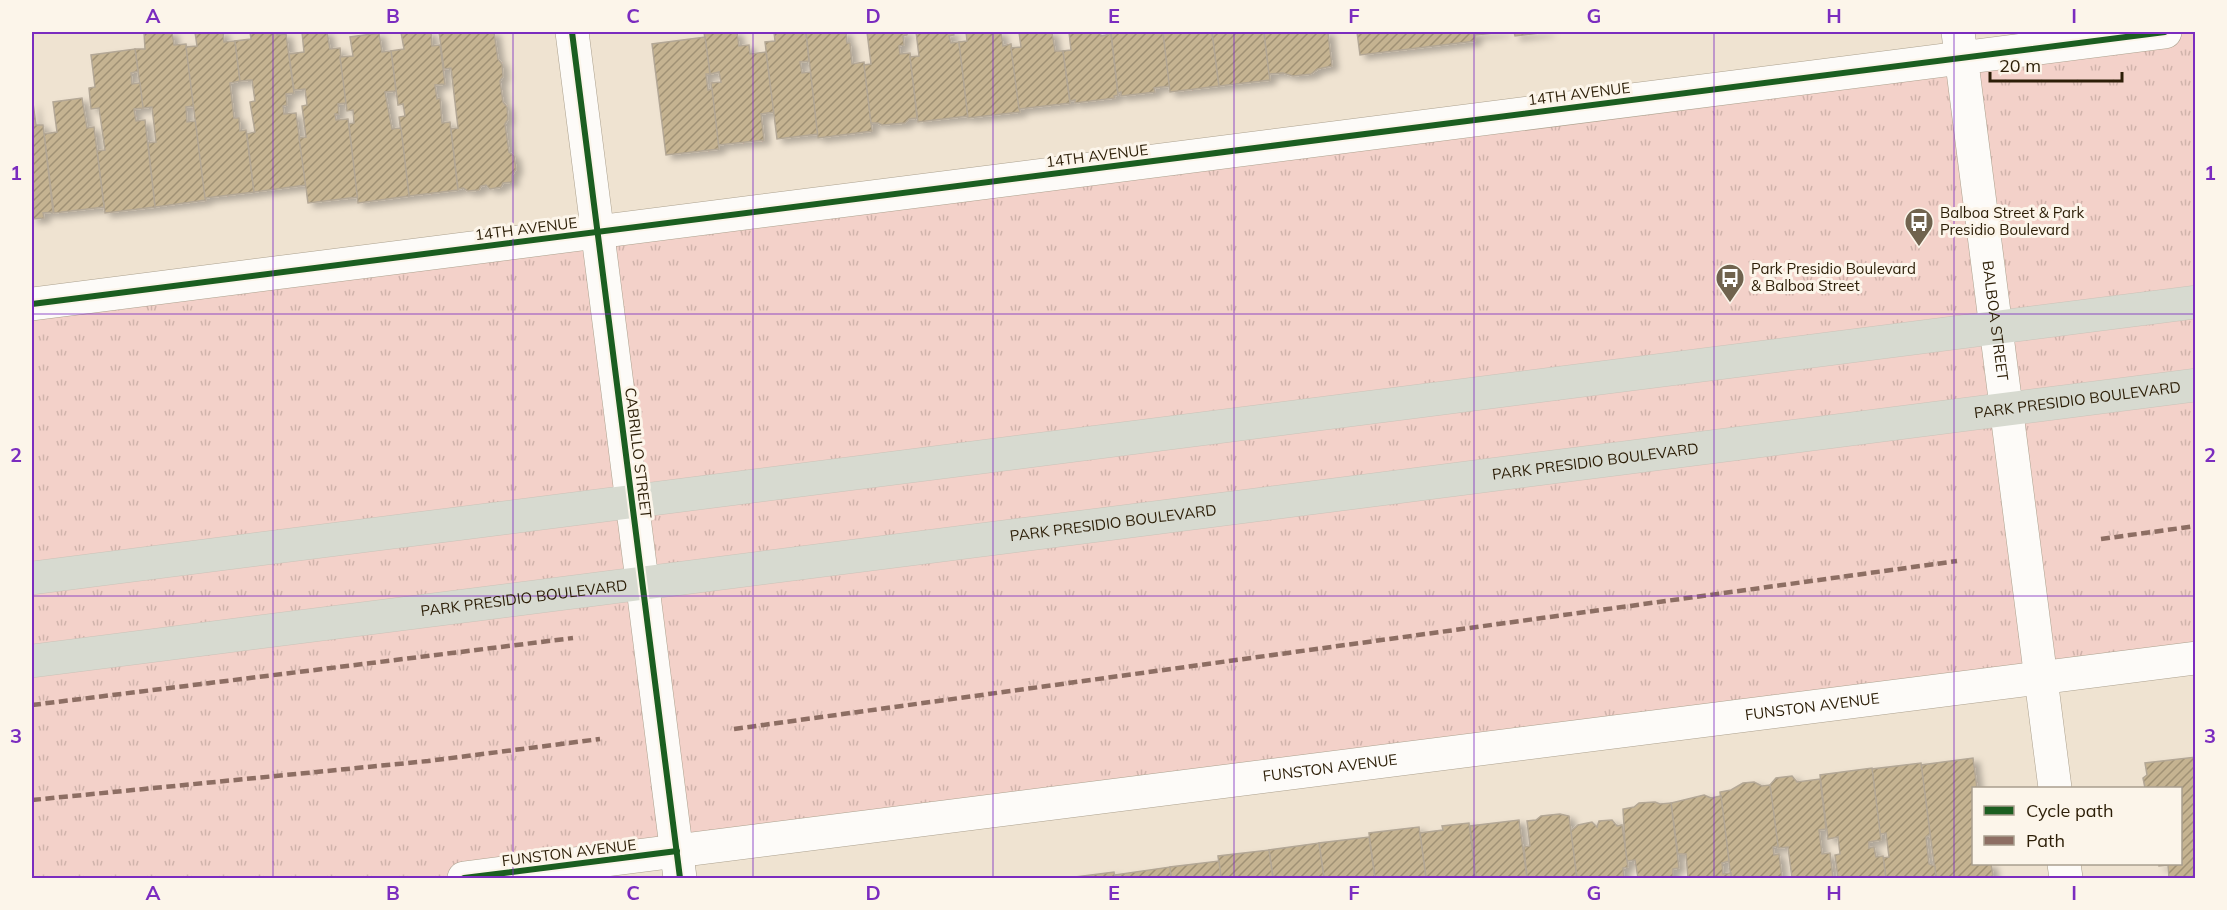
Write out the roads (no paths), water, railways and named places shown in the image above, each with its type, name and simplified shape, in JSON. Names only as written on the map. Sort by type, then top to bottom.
[{"type":"highway","points":[[32,578],[2196,302]]},
{"type":"highway","name":"PARK PRESIDIO BOULEVARD","points":[[32,661],[2196,385]]},
{"type":"street","name":"CABRILLO STREET","points":[[572,32],[679,865]]},
{"type":"street","name":"14TH AVENUE","points":[[32,304],[597,231],[1960,45],[2166,32]]},
{"type":"street","name":"BALBOA STREET","points":[[1960,45],[2055,787]]},
{"type":"street","name":"FUNSTON AVENUE","points":[[464,879],[679,865],[2041,677],[2196,658]]},
{"type":"place","name":"Balboa Street & Park Presidio Boulevard","points":[[1919,248]]},
{"type":"place","name":"Park Presidio Boulevard & Balboa Street","points":[[1730,304]]}]
